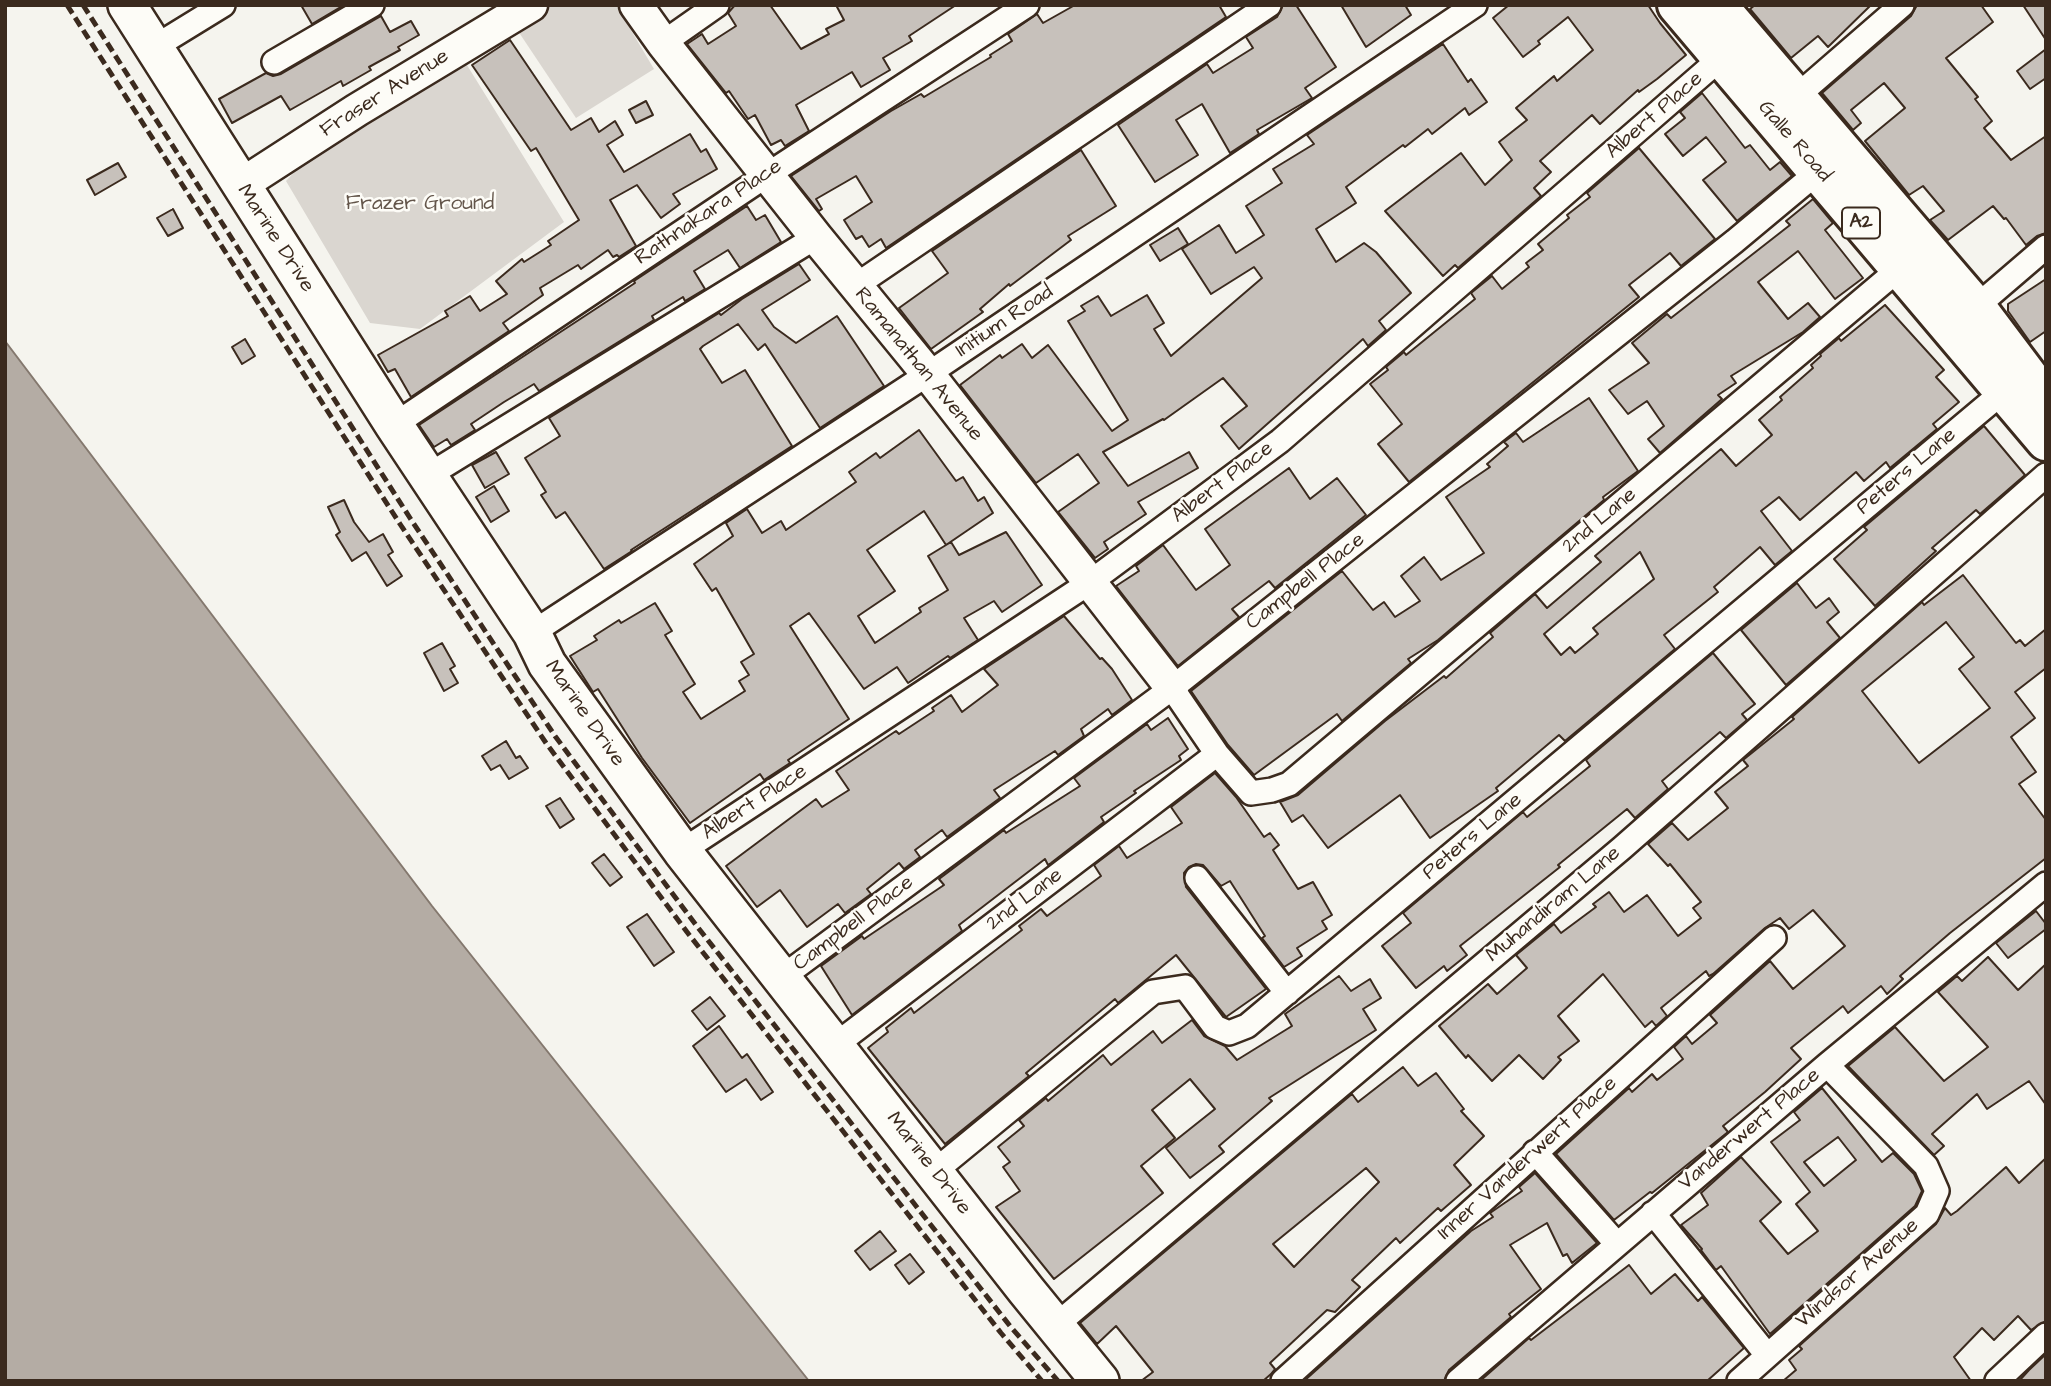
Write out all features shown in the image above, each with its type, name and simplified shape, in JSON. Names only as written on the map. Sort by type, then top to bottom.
[{"type":"highway","name":"Galle Road","points":[[1677,5],[1730,23],[1796,97],[2004,391],[2046,441]]},
{"type":"highway","name":"Galle Road","points":[[1730,23],[1819,171],[1912,259],[1976,307],[2046,400]]},
{"type":"main road","name":"Marine Drive","points":[[127,5],[394,425],[532,633],[547,664],[682,851],[1100,1381]]},
{"type":"street","points":[[153,48],[223,5]]},
{"type":"street","points":[[274,62],[372,5]]},
{"type":"street","name":"Fraser Avenue","points":[[241,186],[357,110],[531,5]]},
{"type":"street","points":[[636,5],[663,43],[717,5]]},
{"type":"street","name":"Rathnakara Place","points":[[394,425],[1027,5]]},
{"type":"street","points":[[855,286],[1269,5]]},
{"type":"street","name":"Initium Road","points":[[532,633],[928,374],[1475,5]]},
{"type":"street","points":[[1796,97],[1902,5]]},
{"type":"street","name":"Albert Place","points":[[682,851],[1089,583],[1280,441],[1730,23]]},
{"type":"street","name":"Ramanathan Avenue","points":[[663,43],[928,374],[1172,688]]},
{"type":"street","name":"Campbell Place","points":[[781,978],[1172,688],[1735,241],[1819,171]]},
{"type":"street","points":[[429,475],[816,237]]},
{"type":"street","points":[[1976,307],[2046,247]]},
{"type":"street","name":"2nd Lane","points":[[834,1046],[1216,754],[1251,793],[1289,784],[1912,259]]},
{"type":"street","name":"Peters Lane","points":[[935,1171],[1153,992],[1185,987],[1215,1027],[1229,1033],[1247,1026],[2004,391]]},
{"type":"street","name":"Muhandiram Lane","points":[[1055,1326],[1622,848],[2046,475]]},
{"type":"street","points":[[1172,688],[1216,754]]},
{"type":"street","points":[[1197,878],[1287,993]]},
{"type":"street","name":"Vanderwert Place","points":[[1458,1381],[1827,1065],[2046,884]]},
{"type":"street","name":"Inner Vanderwert Place","points":[[1283,1381],[1774,938]]},
{"type":"street","name":"Windsor Avenue","points":[[1739,1381],[1927,1214],[1937,1191],[1926,1166],[1827,1065]]},
{"type":"street","points":[[1535,1152],[1617,1244]]},
{"type":"street","points":[[1653,1213],[1767,1354]]},
{"type":"street","points":[[1997,1381],[2046,1335]]},
{"type":"green space","points":[[551,5],[616,5],[654,69],[576,118],[516,28]]},
{"type":"green space","name":"Frazer Ground","points":[[462,57],[564,222],[420,329],[370,323],[286,181],[302,164]]},
{"type":"shaded area","points":[[5,341],[432,906],[809,1381],[5,1381]]},
{"type":"building","points":[[301,5],[344,5],[312,24]]},
{"type":"building","points":[[735,5],[770,5],[801,49],[829,34],[826,29],[844,20],[836,5],[956,5],[909,36],[912,41],[883,58],[890,70],[861,87],[852,72],[796,105],[809,131],[785,146],[781,140],[771,145],[755,115],[748,119],[729,91],[726,93],[687,44],[702,34],[708,44],[736,26],[728,13]]},
{"type":"building","points":[[1075,5],[1219,5],[1226,17],[886,248],[881,239],[869,247],[862,236],[856,239],[844,220],[872,202],[856,176],[816,199],[822,209],[819,211],[791,176],[891,111],[921,94],[924,97],[991,57],[990,55],[1012,41],[1008,34],[1037,14],[1043,23]]},
{"type":"building","points":[[1283,5],[1296,5],[1336,67],[1305,88],[1312,98],[1257,130],[1259,134],[1230,153],[1202,104],[1176,120],[1198,155],[1155,182],[1118,125],[1207,64],[1213,73],[1253,48],[1246,37],[1277,17]]},
{"type":"building","points":[[1341,5],[1405,5],[1411,15],[1366,47]]},
{"type":"building","points":[[1509,5],[1648,5],[1686,55],[1657,79],[1639,92],[1638,90],[1600,124],[1592,115],[1540,161],[1551,172],[1534,188],[1541,196],[1458,268],[1455,265],[1443,276],[1385,211],[1461,153],[1485,185],[1512,160],[1499,142],[1527,120],[1516,108],[1554,76],[1557,81],[1593,50],[1568,17],[1523,57],[1493,18]]},
{"type":"building","points":[[1755,5],[1871,5],[1828,47],[1818,36],[1791,58],[1750,9]]},
{"type":"building","points":[[1917,5],[1981,5],[1993,22],[1946,58],[1978,97],[1975,99],[1992,121],[1984,128],[2011,160],[2046,136],[2046,233],[2026,245],[2006,218],[1993,206],[1948,240],[1930,220],[1944,211],[1923,186],[1909,195],[1865,141],[1905,108],[1884,83],[1851,110],[1861,123],[1853,130],[1822,93],[1911,16]]},
{"type":"building","points":[[2023,5],[2046,5],[2046,40]]},
{"type":"building","points":[[381,16],[390,32],[411,21],[419,35],[398,47],[400,50],[369,67],[371,70],[343,86],[341,81],[290,110],[281,96],[232,123],[219,99],[266,73],[273,76],[281,74]]},
{"type":"building","points":[[510,40],[571,130],[591,118],[599,132],[615,121],[623,135],[607,145],[624,172],[690,134],[701,152],[706,149],[717,169],[673,194],[680,204],[661,218],[637,185],[610,200],[636,246],[619,257],[613,257],[608,250],[581,269],[578,265],[540,288],[543,295],[503,323],[509,331],[411,397],[395,369],[388,372],[378,355],[448,316],[445,311],[470,296],[480,311],[507,294],[496,281],[522,259],[524,262],[551,245],[548,241],[579,220],[536,148],[531,151],[472,65]]},
{"type":"building","points":[[1443,44],[1468,82],[1471,79],[1487,102],[1469,115],[1465,108],[1432,134],[1428,129],[1346,187],[1356,203],[1316,229],[1336,262],[1364,243],[1376,252],[1411,293],[1379,321],[1386,330],[1368,346],[1363,339],[1239,449],[1221,426],[1247,406],[1223,378],[1164,420],[1103,452],[1128,486],[1189,452],[1198,468],[1138,502],[1146,514],[1104,542],[1108,549],[1095,558],[1058,512],[1099,483],[1078,454],[1036,483],[960,385],[1000,355],[1002,358],[1022,344],[1032,358],[1048,345],[1112,431],[1128,420],[1068,321],[1085,311],[1081,306],[1098,296],[1111,316],[1147,295],[1164,323],[1154,329],[1171,356],[1262,278],[1254,267],[1211,294],[1182,249],[1219,225],[1236,253],[1264,235],[1246,206],[1282,183],[1273,169],[1314,144],[1307,135]]},
{"type":"building","points":[[2046,49],[2046,78],[2030,89],[2017,71]]},
{"type":"building","points":[[1702,93],[1745,148],[1750,145],[1770,170],[1780,162],[1792,176],[1737,221],[1703,180],[1726,162],[1706,137],[1683,156],[1665,134],[1685,118],[1680,112]]},
{"type":"building","points":[[646,101],[653,115],[636,123],[629,110]]},
{"type":"building","points":[[1639,148],[1715,239],[1681,266],[1670,253],[1629,285],[1639,297],[1409,482],[1378,444],[1402,424],[1370,384],[1388,370],[1386,367],[1404,352],[1406,355],[1475,299],[1471,293],[1492,276],[1502,289],[1529,267],[1526,263],[1543,250],[1538,244],[1590,197],[1587,193]]},
{"type":"building","points":[[1081,150],[1116,206],[1068,236],[1071,240],[1010,286],[1009,284],[980,309],[983,312],[931,349],[899,308],[948,273],[932,251]]},
{"type":"building","points":[[118,163],[126,177],[95,195],[87,180]]},
{"type":"building","points":[[1813,199],[1833,223],[1825,230],[1863,278],[1835,299],[1798,251],[1758,282],[1788,319],[1808,303],[1820,317],[1803,332],[1731,376],[1736,383],[1718,395],[1722,399],[1660,453],[1648,439],[1664,426],[1647,401],[1628,414],[1609,390],[1649,363],[1632,343],[1667,314],[1671,318],[1790,225],[1786,221]]},
{"type":"building","points":[[747,206],[756,220],[765,215],[781,242],[740,268],[728,250],[694,271],[705,289],[685,301],[683,297],[652,316],[654,320],[539,391],[534,384],[504,402],[471,424],[475,430],[451,445],[447,439],[434,447],[419,425]]},
{"type":"building","points":[[173,209],[183,228],[168,236],[157,218]]},
{"type":"building","points":[[1178,228],[1188,244],[1160,261],[1150,245]]},
{"type":"building","points":[[799,264],[810,280],[762,310],[774,327],[796,343],[837,316],[884,386],[820,428],[765,344],[758,350],[738,324],[703,346],[700,349],[722,383],[745,370],[792,446],[604,569],[565,512],[556,518],[541,495],[546,492],[525,458],[560,436],[549,418],[719,313],[721,315]]},
{"type":"building","points":[[2046,279],[2046,331],[2030,342],[2008,311],[2008,304]]},
{"type":"building","points":[[1885,305],[1944,370],[1936,377],[1959,402],[1933,424],[1937,429],[1890,468],[1886,462],[1864,481],[1856,472],[1800,520],[1779,497],[1761,511],[1792,551],[1775,565],[1760,547],[1714,587],[1718,592],[1664,635],[1675,649],[1565,741],[1559,735],[1496,788],[1498,791],[1430,838],[1400,795],[1328,848],[1303,815],[1292,822],[1280,802],[1298,795],[1385,721],[1444,676],[1446,678],[1493,637],[1490,633],[1535,594],[1547,608],[1601,562],[1595,556],[1721,449],[1736,466],[1772,435],[1759,420],[1813,368],[1811,365],[1820,354],[1839,338],[1841,341]],"holes":[[[1640,552],[1654,579],[1593,628],[1598,634],[1575,653],[1570,647],[1561,655],[1544,634]]]},
{"type":"building","points":[[245,339],[255,356],[242,364],[232,347]]},
{"type":"building","points":[[1589,398],[1638,471],[1603,497],[1604,500],[1438,640],[1408,659],[1411,663],[1342,721],[1337,714],[1254,775],[1228,745],[1191,691],[1342,571],[1373,610],[1384,602],[1395,617],[1420,601],[1401,576],[1424,557],[1441,580],[1484,553],[1446,497],[1490,467],[1487,464],[1508,446],[1504,442],[1516,433],[1523,442]]},
{"type":"building","points":[[1984,426],[2025,475],[1980,514],[1976,510],[1932,548],[1936,551],[1875,606],[1834,559],[1867,530],[1864,527]]},
{"type":"building","points":[[919,430],[956,481],[963,477],[978,501],[984,497],[993,513],[946,545],[924,511],[867,550],[895,591],[858,616],[875,643],[921,612],[919,608],[948,590],[928,556],[951,542],[959,555],[1006,532],[1042,585],[1002,612],[994,601],[964,618],[978,640],[908,683],[897,667],[864,689],[809,613],[790,626],[849,719],[788,760],[790,763],[764,780],[760,774],[690,823],[642,758],[598,689],[593,692],[570,656],[597,640],[594,636],[619,620],[621,623],[655,603],[672,631],[665,635],[695,684],[683,692],[701,719],[745,691],[739,681],[749,675],[741,662],[754,654],[716,588],[712,591],[694,564],[733,536],[726,523],[747,509],[762,533],[781,521],[786,530],[856,482],[849,472],[876,453],[880,458]]},
{"type":"building","points":[[496,452],[509,474],[485,488],[472,465]]},
{"type":"building","points":[[1289,468],[1310,499],[1337,478],[1366,515],[1275,588],[1269,581],[1232,609],[1239,617],[1178,666],[1116,586],[1139,571],[1136,566],[1163,545],[1196,590],[1230,565],[1205,529]]},
{"type":"building","points":[[494,486],[509,511],[491,522],[476,497]]},
{"type":"building","points":[[344,500],[354,522],[369,542],[383,534],[393,552],[388,555],[402,576],[387,586],[366,552],[352,561],[336,535],[340,532],[328,507]]},
{"type":"building","points":[[1963,575],[2016,643],[2020,640],[2025,646],[2046,629],[2046,668],[2015,692],[2035,718],[2011,737],[2036,772],[2019,784],[2046,820],[2046,858],[1950,933],[1900,976],[1903,979],[1887,994],[1881,986],[1848,1013],[1843,1006],[1791,1048],[1801,1059],[1723,1126],[1728,1132],[1614,1220],[1556,1154],[1629,1088],[1632,1092],[1652,1074],[1657,1080],[1683,1059],[1674,1047],[1686,1036],[1692,1044],[1717,1023],[1710,1015],[1770,961],[1793,989],[1845,946],[1813,910],[1789,929],[1780,918],[1713,974],[1709,976],[1706,971],[1661,1008],[1667,1016],[1656,1026],[1652,1021],[1645,1027],[1603,974],[1558,1016],[1579,1041],[1558,1057],[1561,1060],[1543,1079],[1519,1055],[1492,1081],[1468,1055],[1466,1058],[1439,1026],[1488,984],[1497,994],[1527,968],[1516,955],[1554,924],[1561,933],[1596,907],[1593,904],[1609,892],[1624,912],[1647,895],[1678,936],[1701,918],[1693,908],[1701,902],[1670,864],[1668,866],[1648,844],[1672,823],[1688,840],[1728,808],[1715,792],[1748,766],[1743,760],[1794,719],[1792,717],[1922,602],[1924,605]],"holes":[[[1946,622],[1974,657],[1959,669],[1990,708],[1919,763],[1862,691]]]},
{"type":"building","points":[[1797,583],[1816,608],[1829,598],[1839,612],[1827,622],[1840,638],[1786,685],[1741,630]]},
{"type":"building","points":[[1064,616],[1100,659],[1112,669],[1132,700],[1112,715],[1108,709],[1081,729],[1084,736],[1058,755],[1055,751],[994,790],[1000,798],[947,837],[942,830],[915,850],[920,857],[904,869],[899,863],[867,889],[871,894],[845,913],[838,904],[807,927],[780,890],[757,907],[726,866],[816,799],[822,807],[849,790],[836,771],[896,731],[899,734],[934,711],[932,708],[951,695],[962,712],[998,685],[984,669]]},
{"type":"building","points":[[442,643],[455,666],[450,669],[458,683],[444,691],[424,653]]},
{"type":"building","points":[[1713,653],[1755,704],[1742,714],[1747,720],[1726,738],[1720,732],[1662,781],[1668,789],[1635,818],[1627,809],[1558,865],[1560,867],[1460,946],[1467,955],[1447,971],[1444,966],[1416,988],[1382,946],[1411,923],[1403,913],[1523,812],[1527,817],[1590,766],[1586,760]]},
{"type":"building","points":[[1168,718],[1188,749],[1179,756],[1181,760],[1101,817],[1104,822],[1051,863],[1048,865],[1045,859],[959,925],[962,931],[852,1015],[821,966],[862,936],[864,939],[944,885],[939,879],[1004,830],[1006,833],[1080,786],[1074,778],[1147,724],[1151,730]]},
{"type":"building","points":[[506,741],[516,758],[520,756],[528,768],[509,779],[500,765],[491,770],[482,756]]},
{"type":"building","points":[[1215,773],[1264,837],[1270,833],[1279,845],[1273,850],[1298,889],[1313,882],[1332,915],[1322,921],[1327,929],[1297,948],[1302,956],[1284,967],[1262,938],[1265,936],[1230,881],[1221,886],[1203,865],[1189,867],[1184,873],[1186,887],[1266,989],[1226,1017],[1176,955],[1118,1003],[1115,999],[1026,1073],[1029,1076],[945,1144],[868,1048],[888,1032],[886,1028],[911,1008],[914,1013],[1022,930],[1019,926],[1041,909],[1047,916],[1101,876],[1094,865],[1119,846],[1127,858],[1182,823],[1171,807]]},
{"type":"building","points":[[560,798],[574,819],[560,828],[546,806]]},
{"type":"building","points":[[604,854],[622,877],[610,886],[592,863]]},
{"type":"building","points":[[2036,911],[2046,924],[2046,929],[2008,958],[1996,943]]},
{"type":"building","points":[[647,914],[674,952],[654,966],[627,927]]},
{"type":"building","points":[[1988,957],[2018,990],[2046,964],[2046,1105],[2029,1081],[1987,1109],[1977,1094],[1932,1134],[1944,1146],[1934,1155],[1848,1066],[1895,1027],[1944,1081],[1988,1047],[1938,992],[1957,976],[1962,981]]},
{"type":"building","points":[[1339,976],[1351,991],[1370,979],[1381,998],[1363,1009],[1376,1030],[1269,1098],[1272,1101],[1219,1146],[1224,1152],[1190,1178],[1166,1148],[1215,1109],[1190,1079],[1152,1110],[1175,1138],[1141,1166],[1163,1193],[1054,1279],[996,1207],[1020,1191],[1003,1167],[1010,1162],[998,1147],[1024,1126],[1019,1120],[1046,1098],[1048,1101],[1103,1055],[1111,1065],[1153,1031],[1162,1043],[1192,1020],[1204,1036],[1225,1046],[1237,1060],[1292,1026],[1285,1014]]},
{"type":"building","points":[[710,997],[725,1016],[707,1030],[692,1011]]},
{"type":"building","points":[[719,1026],[742,1058],[747,1054],[773,1092],[761,1100],[746,1079],[726,1092],[693,1046]]},
{"type":"building","points":[[1403,1067],[1418,1086],[1436,1073],[1464,1109],[1461,1111],[1484,1136],[1454,1165],[1471,1185],[1441,1211],[1438,1208],[1400,1243],[1396,1238],[1352,1280],[1360,1287],[1335,1312],[1327,1310],[1270,1363],[1275,1369],[1271,1374],[1263,1381],[1141,1381],[1153,1372],[1116,1326],[1097,1344],[1080,1323],[1352,1094],[1358,1102]],"holes":[[[1366,1168],[1379,1182],[1294,1267],[1273,1244]]]},
{"type":"building","points":[[1822,1088],[1882,1162],[1893,1153],[1914,1174],[1922,1191],[1915,1206],[1770,1334],[1721,1266],[1716,1270],[1681,1225],[1708,1205],[1701,1193],[1741,1157],[1781,1202],[1760,1221],[1788,1254],[1818,1231],[1796,1204],[1810,1192],[1771,1142],[1800,1120],[1794,1112]],"holes":[[[1838,1137],[1856,1160],[1824,1186],[1804,1162]]]},
{"type":"building","points":[[2046,1158],[2046,1321],[2031,1330],[2018,1316],[1994,1340],[1982,1328],[1954,1357],[1971,1381],[1783,1381],[1796,1370],[1789,1360],[1802,1349],[1799,1346],[1936,1224],[1945,1208],[1951,1215],[1957,1211],[2006,1167],[2019,1183]]},
{"type":"building","points":[[1535,1173],[1597,1243],[1572,1263],[1567,1254],[1563,1256],[1547,1223],[1510,1245],[1541,1289],[1509,1314],[1511,1317],[1449,1370],[1444,1381],[1304,1381],[1471,1231],[1493,1217],[1490,1213],[1522,1191],[1519,1187]]},
{"type":"building","points":[[880,1231],[896,1251],[870,1270],[855,1251]]},
{"type":"building","points":[[910,1254],[924,1272],[909,1284],[895,1265]]},
{"type":"building","points":[[1629,1265],[1651,1294],[1675,1274],[1698,1301],[1702,1297],[1744,1348],[1707,1381],[1480,1381],[1529,1338],[1531,1340]]},
{"type":"building","points":[[2046,1354],[2046,1381],[2019,1381],[2029,1370]]},
{"type":"railway","points":[[67,5],[400,524],[546,743],[687,932],[1001,1333],[1042,1381]]},
{"type":"railway","points":[[83,5],[410,518],[555,736],[696,925],[1010,1326],[1058,1381]]}]
